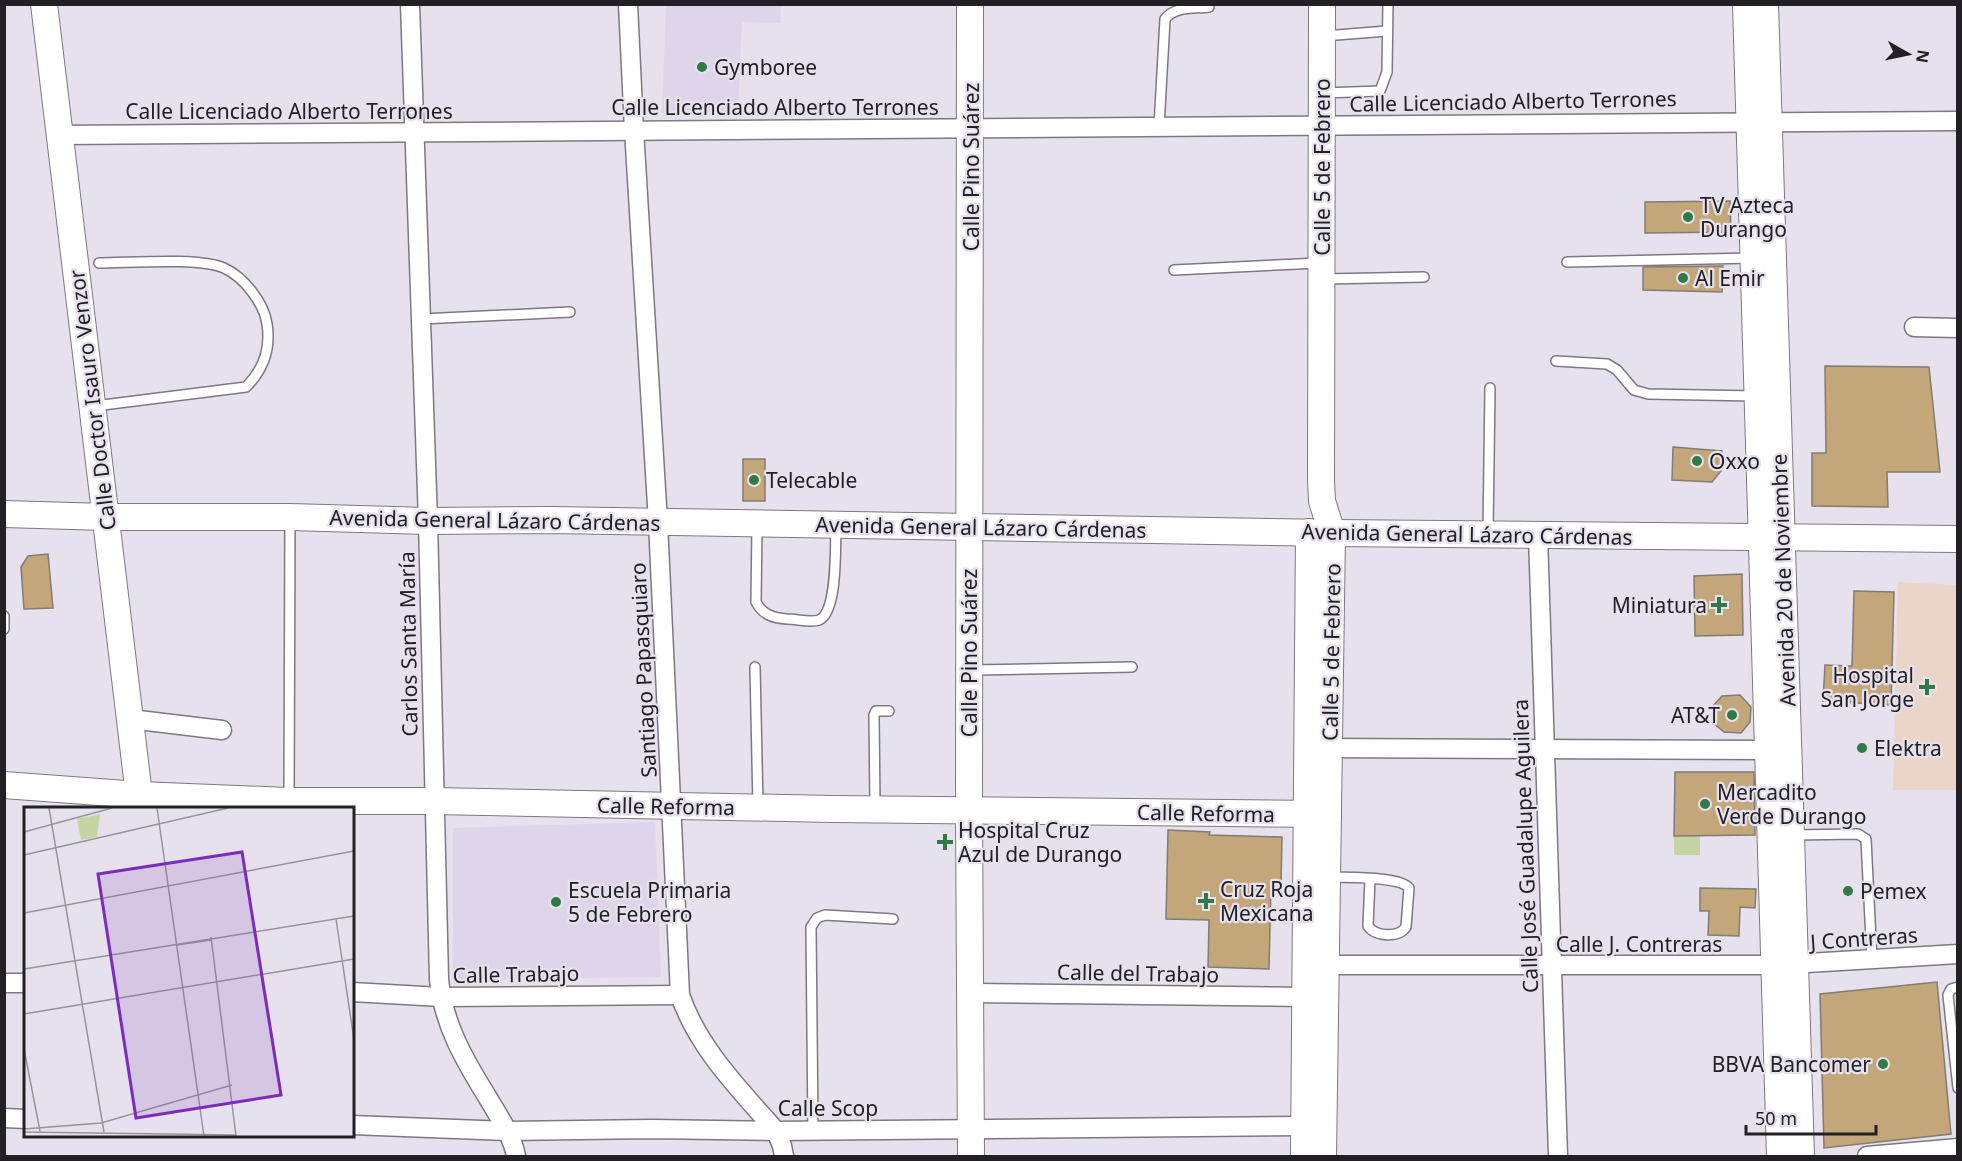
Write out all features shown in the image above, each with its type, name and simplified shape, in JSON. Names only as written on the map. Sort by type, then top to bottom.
[{"type":"street","name":"Calle Doctor Isauro Venzor","points":[[44,4],[139,795]]},
{"type":"street","name":"Carlos Santa María","points":[[410,4],[428,521],[441,998],[459,1052],[507,1131],[516,1156]]},
{"type":"street","name":"Santiago Papasquiaro","points":[[628,4],[658,522],[681,995],[687,1016],[707,1049],[776,1131],[784,1156]]},
{"type":"street","name":"Calle Pino Suárez","points":[[970,4],[971,1156]]},
{"type":"street","name":"Calle 5 de Febrero","points":[[1304,1156],[1305,997],[1316,876],[1322,501],[1322,4]]},
{"type":"street","name":"Avenida 20 de Noviembre","points":[[1746,4],[1758,122],[1772,538],[1790,835],[1784,965],[1780,1156]]},
{"type":"street","name":"Avenida 20 de Noviembre","points":[[1765,4],[1753,258],[1757,396],[1772,538],[1768,750],[1801,1156]]},
{"type":"street","name":"Calle Licenciado Alberto Terrones","points":[[60,135],[1958,121]]},
{"type":"street","points":[[1914,327],[1958,328]]},
{"type":"street","name":"Avenida General Lázaro Cárdenas","points":[[4,514],[1958,539]]},
{"type":"street","name":"Calle José Guadalupe Aguilera","points":[[1538,535],[1558,1156]]},
{"type":"street","points":[[130,719],[222,730]]},
{"type":"street","points":[[1318,748],[1768,750]]},
{"type":"street","name":"Calle Reforma","points":[[4,785],[139,795],[289,801],[434,801],[875,810],[1317,814]]},
{"type":"street","name":"Calle 5 de Febrero","points":[[1316,876],[1325,965],[1323,1156]]},
{"type":"street","name":"J Contreras","points":[[1784,965],[1958,954]]},
{"type":"street","name":"Calle J. Contreras","points":[[1325,965],[1784,965]]},
{"type":"street","points":[[4,989],[5,983],[24,983]]},
{"type":"street","name":"Calle Trabajo","points":[[354,992],[441,998],[681,995]]},
{"type":"street","name":"Calle del Trabajo","points":[[970,993],[1305,997]]},
{"type":"street","points":[[4,1118],[24,1119]]},
{"type":"street","name":"Calle Scop","points":[[354,1125],[507,1131],[652,1129],[813,1131],[1304,1126]]},
{"type":"street","points":[[1868,1156],[1958,1148]]},
{"type":"lane","points":[[1322,93],[1380,91],[1387,72],[1388,4]]},
{"type":"lane","points":[[1160,127],[1165,19],[1170,13],[1181,9],[1209,8]]},
{"type":"lane","points":[[1322,37],[1388,31]]},
{"type":"lane","points":[[1566,262],[1753,258]]},
{"type":"lane","points":[[93,406],[246,387],[258,376],[266,356],[268,332],[266,315],[258,298],[224,268],[191,262],[99,263]]},
{"type":"lane","points":[[1174,270],[1322,271],[1424,277]]},
{"type":"lane","points":[[421,319],[570,312]]},
{"type":"lane","points":[[1556,361],[1607,364],[1617,370],[1634,390],[1648,393],[1757,396]]},
{"type":"lane","points":[[1488,534],[1490,388]]},
{"type":"lane","points":[[289,801],[290,517]]},
{"type":"lane","points":[[757,523],[756,602],[768,615],[775,618],[817,621],[827,614],[832,601],[836,525]]},
{"type":"lane","points":[[4,616],[4,629]]},
{"type":"lane","points":[[755,667],[758,808]]},
{"type":"lane","points":[[969,670],[1132,667]]},
{"type":"lane","points":[[875,810],[874,715],[876,711],[889,711]]},
{"type":"lane","points":[[1790,835],[1858,834],[1866,839],[1872,960]]},
{"type":"lane","points":[[1316,876],[1371,879],[1404,882],[1409,888],[1406,927],[1403,932],[1396,935],[1371,931],[1368,926],[1371,879]]},
{"type":"lane","points":[[813,1131],[811,927],[817,918],[825,915],[893,919]]},
{"type":"lane","points":[[1958,987],[1951,989],[1948,995],[1958,1088]]},
{"type":"shaded area","name":"Gymboree","points":[[666,5],[781,5],[780,23],[742,22],[738,111],[662,113]]},
{"type":"shaded area","name":"Hospital San Jorge","points":[[1957,576],[1957,790],[1893,790],[1898,582],[1956,585]]},
{"type":"shaded area","name":"Escuela Primaria 5 de Febrero","points":[[655,822],[661,977],[453,980],[453,828]]},
{"type":"green space","points":[[1700,835],[1700,855],[1674,855],[1674,836]]},
{"type":"building","name":"TV Azteca Durango","points":[[1730,201],[1731,232],[1645,233],[1645,202]]},
{"type":"building","name":"Al Emir","points":[[1723,266],[1722,292],[1643,290],[1643,267]]},
{"type":"building","points":[[1825,366],[1929,367],[1940,472],[1887,472],[1888,507],[1812,506],[1812,453],[1826,453]]},
{"type":"building","name":"Oxxo","points":[[1673,447],[1722,451],[1721,471],[1712,482],[1672,480]]},
{"type":"building","name":"Telecable","points":[[743,459],[765,459],[765,501],[743,501]]},
{"type":"building","points":[[48,554],[53,608],[24,609],[21,567],[28,556]]},
{"type":"building","name":"Miniatura","points":[[1742,574],[1743,635],[1695,636],[1694,576]]},
{"type":"building","points":[[1854,591],[1894,592],[1891,705],[1823,701],[1825,665],[1852,666]]},
{"type":"building","name":"AT&T","points":[[1740,695],[1751,707],[1750,722],[1741,733],[1724,732],[1713,723],[1712,707],[1722,696]]},
{"type":"building","name":"Mercadito Verde Durango","points":[[1675,772],[1754,772],[1755,835],[1674,836]]},
{"type":"building","name":"Cruz Roja Mexicana","points":[[1168,830],[1210,832],[1209,835],[1282,837],[1281,885],[1271,884],[1269,969],[1208,967],[1209,920],[1166,919]]},
{"type":"building","points":[[1700,888],[1756,889],[1755,908],[1740,907],[1739,936],[1708,935],[1709,911],[1700,911]]},
{"type":"building","name":"BBVA Bancomer","points":[[1937,982],[1951,1134],[1824,1148],[1820,994]]},
{"type":"place","name":"Gymboree","points":[[702,67]]},
{"type":"place","name":"TV Azteca Durango","points":[[1688,217]]},
{"type":"place","name":"Al Emir","points":[[1683,278]]},
{"type":"place","name":"Oxxo","points":[[1697,461]]},
{"type":"place","name":"Telecable","points":[[754,480]]},
{"type":"place","name":"Miniatura","points":[[1719,605]]},
{"type":"place","name":"Hospital San Jorge","points":[[1927,687]]},
{"type":"place","name":"AT&T","points":[[1732,715]]},
{"type":"place","name":"Elektra","points":[[1862,748]]},
{"type":"place","name":"Mercadito Verde Durango","points":[[1705,804]]},
{"type":"place","name":"Hospital Cruz Azul de Durango","points":[[945,842]]},
{"type":"place","name":"Pemex","points":[[1848,891]]},
{"type":"place","name":"Cruz Roja Mexicana","points":[[1206,901]]},
{"type":"place","name":"Escuela Primaria 5 de Febrero","points":[[556,902]]},
{"type":"place","name":"BBVA Bancomer","points":[[1883,1064]]}]
